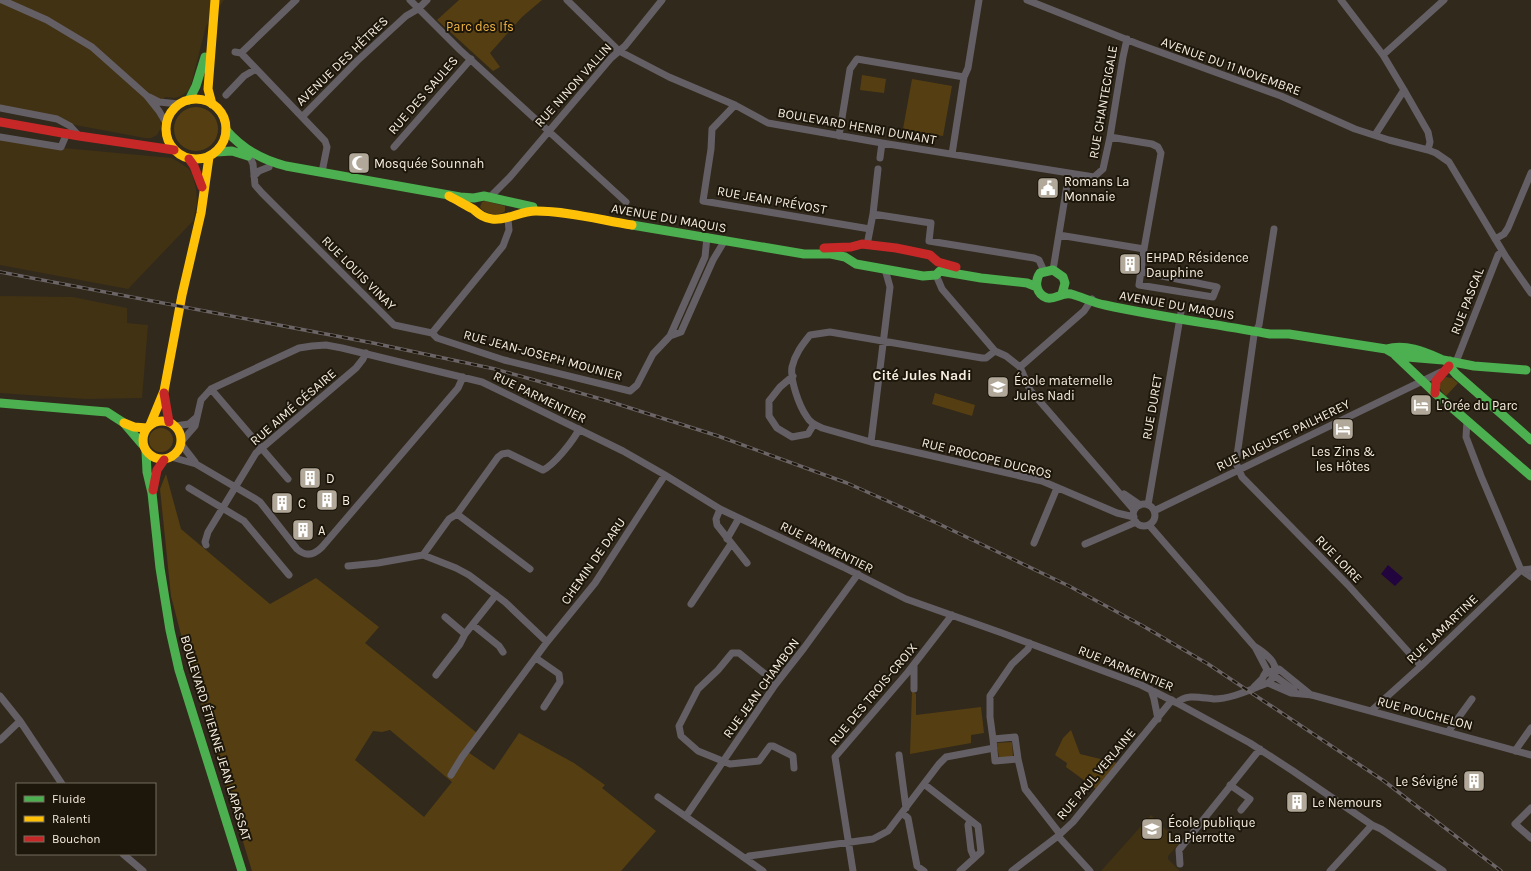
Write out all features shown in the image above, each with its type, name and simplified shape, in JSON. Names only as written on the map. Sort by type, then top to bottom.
[{"type":"main road","points":[[212,104],[208,89],[215,0]]},
{"type":"main road","points":[[189,100],[196,86],[212,32]]},
{"type":"main road","points":[[141,145],[157,139],[166,126],[173,109],[179,104],[189,100],[201,100],[212,104],[220,110],[225,123],[226,130],[223,142],[212,154],[206,171],[201,213],[182,295],[164,391],[144,433],[144,447]]},
{"type":"main road","points":[[0,122],[79,136],[174,150]]},
{"type":"main road","points":[[166,126],[169,144],[181,156],[196,160],[212,154]]},
{"type":"main road","name":"AVENUE DU MAQUIS","points":[[226,130],[236,141],[248,150],[270,162],[295,168],[449,196],[476,198],[484,196],[490,197],[547,211],[804,254],[831,254],[851,260],[856,264],[900,273],[922,276],[938,272],[950,266],[982,272],[1018,276],[1045,273],[1062,275],[1065,283],[1092,300]]},
{"type":"main road","name":"AVENUE DU MAQUIS","points":[[212,154],[232,150],[269,167],[329,178],[336,176]]},
{"type":"main road","points":[[189,159],[194,166],[203,194]]},
{"type":"main road","name":"AVENUE DU MAQUIS","points":[[449,196],[474,210],[481,216],[501,220],[530,211],[547,211]]},
{"type":"main road","points":[[474,210],[473,206],[476,198]]},
{"type":"main road","points":[[507,201],[514,210],[510,217]]},
{"type":"main road","name":"AVENUE DU MAQUIS","points":[[786,250],[800,248],[851,247],[858,244],[919,252],[930,255],[938,272]]},
{"type":"main road","points":[[851,247],[851,260]]},
{"type":"main road","name":"AVENUE DU MAQUIS","points":[[938,272],[1027,283],[1037,287],[1039,293],[1048,298],[1057,297],[1062,294],[1257,328],[1271,327],[1289,334],[1386,349],[1395,355],[1448,363]]},
{"type":"main road","points":[[1037,287],[1036,283],[1045,273]]},
{"type":"main road","points":[[1062,294],[1066,287],[1065,283]]},
{"type":"main road","name":"AVENUE DU MAQUIS","points":[[1386,349],[1395,346],[1423,350],[1448,363]]},
{"type":"main road","points":[[1395,355],[1435,393],[1531,476]]},
{"type":"main road","points":[[1448,363],[1529,370]]},
{"type":"main road","points":[[1435,393],[1435,384],[1437,379],[1448,363]]},
{"type":"main road","points":[[1448,363],[1456,374],[1531,440]]},
{"type":"main road","points":[[124,423],[154,458],[168,458],[178,452],[181,443],[178,431],[172,424],[166,410],[164,391]]},
{"type":"main road","points":[[0,403],[107,412],[124,423],[134,427],[148,426],[162,421],[172,424]]},
{"type":"main road","name":"BOULEVARD ÉTIENNE JEAN LAPASSAT","points":[[144,447],[149,485],[152,493],[160,568],[170,630],[179,670],[242,871]]},
{"type":"main road","name":"BOULEVARD ÉTIENNE JEAN LAPASSAT","points":[[152,493],[156,474],[168,458]]},
{"type":"street","points":[[2,0],[47,20],[92,47],[146,96],[158,110],[166,126]]},
{"type":"street","name":"AVENUE DES HÊTRES","points":[[296,0],[238,53],[256,69],[325,141],[327,147],[322,172]]},
{"type":"street","points":[[410,0],[471,60],[626,202]]},
{"type":"street","name":"AVENUE DES HÊTRES","points":[[302,117],[373,46],[406,16],[427,0]]},
{"type":"street","name":"BOULEVARD HENRI DUNANT","points":[[567,0],[619,51],[669,77],[735,105],[768,123],[1069,174],[1094,177],[1103,169]]},
{"type":"street","name":"RUE NINON VALLIN","points":[[490,197],[662,0]]},
{"type":"street","points":[[952,154],[964,77],[968,68],[979,0]]},
{"type":"street","name":"AVENUE DU 11 NOVEMBRE","points":[[1027,0],[1275,94],[1355,129],[1436,153],[1449,162],[1502,251],[1531,293]]},
{"type":"street","points":[[1340,0],[1383,55],[1404,90],[1428,132],[1430,142],[1428,150]]},
{"type":"street","points":[[1383,55],[1444,0]]},
{"type":"street","name":"RUE CHANTECIGALE","points":[[1103,169],[1127,39]]},
{"type":"street","points":[[839,136],[850,69],[857,59],[964,77]]},
{"type":"street","name":"RUE DES SAULES","points":[[394,147],[471,60]]},
{"type":"street","points":[[226,95],[244,76],[256,69]]},
{"type":"street","points":[[1375,135],[1404,90]]},
{"type":"street","points":[[146,96],[158,102],[179,104]]},
{"type":"street","name":"RUE JEAN PRÉVOST","points":[[735,105],[712,129],[711,149],[703,201],[870,229]]},
{"type":"street","points":[[0,108],[57,119],[70,126],[79,136]]},
{"type":"street","points":[[0,137],[61,146],[67,133]]},
{"type":"street","points":[[1110,137],[1152,144],[1158,147],[1160,153],[1139,285],[1213,297],[1217,287],[1142,272]]},
{"type":"street","points":[[880,158],[882,143]]},
{"type":"street","name":"RUE LOUIS VINAY","points":[[250,157],[253,164],[255,185],[394,325],[432,333]]},
{"type":"street","points":[[254,176],[265,168],[269,167]]},
{"type":"street","points":[[867,245],[873,214],[878,169]]},
{"type":"street","points":[[1495,239],[1504,234],[1508,228],[1531,173]]},
{"type":"street","points":[[1045,273],[1059,235],[1069,174]]},
{"type":"street","points":[[502,185],[500,190],[507,201]]},
{"type":"street","points":[[873,214],[931,223],[929,241],[1034,258],[1039,260],[1045,273]]},
{"type":"street","points":[[432,333],[503,246],[509,230],[510,217]]},
{"type":"street","points":[[1238,469],[1236,463],[1274,229]]},
{"type":"street","points":[[1059,235],[1144,249]]},
{"type":"street","name":"RUE JEAN-JOSEPH MOUNIER","points":[[432,333],[437,338],[504,360],[630,391],[637,386],[653,354],[670,336],[705,257],[707,237]]},
{"type":"street","name":"RUE JEAN-JOSEPH MOUNIER","points":[[670,336],[681,332],[713,260],[724,240]]},
{"type":"street","name":"RUE PASCAL","points":[[1448,363],[1498,255],[1502,251]]},
{"type":"street","points":[[705,257],[713,260]]},
{"type":"street","points":[[871,442],[890,287],[885,269]]},
{"type":"street","points":[[938,272],[942,288],[995,351],[1006,356],[1020,367],[1030,390],[1117,490],[1136,514],[1142,526],[1149,525],[1154,517],[1154,511],[1148,505],[1136,514],[1085,544]]},
{"type":"street","points":[[890,287],[900,273]]},
{"type":"street","points":[[1020,367],[1084,311],[1092,300]]},
{"type":"street","name":"RUE DURET","points":[[1148,505],[1180,315]]},
{"type":"street","points":[[793,376],[780,387],[769,401],[769,416],[777,428],[792,436],[808,434],[814,424],[807,418],[798,399],[792,368],[797,351],[810,335],[830,332],[982,358],[986,358],[995,351]]},
{"type":"street","name":"RUE PARMENTIER","points":[[211,388],[299,348],[312,346],[326,346],[366,353],[482,382],[623,450],[720,509],[858,574],[906,599],[1030,643],[1151,690],[1175,701],[1260,749],[1443,871]]},
{"type":"street","name":"RUE AIMÉ CÉSAIRE","points":[[206,545],[205,542],[208,532],[256,453],[356,368],[366,353]]},
{"type":"street","name":"RUE AUGUSTE PAILHEREY","points":[[1154,511],[1238,469],[1423,381],[1448,363]]},
{"type":"street","points":[[168,458],[196,464],[260,502],[301,553],[314,554],[322,547],[458,388],[463,377]]},
{"type":"street","points":[[196,464],[181,443],[195,426],[201,400],[211,388],[288,479]]},
{"type":"street","points":[[172,424],[188,424],[197,417]]},
{"type":"street","points":[[1468,420],[1466,437],[1481,476],[1521,570],[1531,577]]},
{"type":"street","name":"RUE PROCOPE DUCROS","points":[[814,424],[822,428],[871,442],[1042,481],[1117,513],[1136,514]]},
{"type":"street","points":[[423,555],[449,519],[457,514],[498,457],[502,454],[508,453],[543,470],[548,468],[552,462],[559,457],[579,429]]},
{"type":"street","name":"RUE LOIRE","points":[[1238,469],[1242,477],[1348,585],[1421,666]]},
{"type":"street","name":"CHEMIN DE DARU","points":[[451,775],[462,756],[547,642],[595,584],[665,475]]},
{"type":"street","points":[[189,488],[244,520],[289,575]]},
{"type":"street","points":[[1034,543],[1057,488]]},
{"type":"street","points":[[1117,490],[1136,514]]},
{"type":"street","points":[[1117,513],[1124,508],[1125,500]]},
{"type":"street","points":[[720,509],[716,519],[717,525],[747,564]]},
{"type":"street","points":[[457,514],[530,569]]},
{"type":"street","points":[[691,604],[729,541],[739,518]]},
{"type":"street","points":[[1149,525],[1254,646],[1266,653],[1273,660],[1268,683]]},
{"type":"street","points":[[348,566],[378,563],[423,555],[456,568],[469,575],[496,595],[547,642]]},
{"type":"street","points":[[1521,570],[1531,569]]},
{"type":"street","name":"RUE LAMARTINE","points":[[1371,711],[1421,666],[1521,570]]},
{"type":"street","name":"RUE JEAN CHAMBON","points":[[686,816],[775,685],[858,574]]},
{"type":"street","points":[[436,675],[460,644],[465,634],[496,595]]},
{"type":"street","name":"RUE DES TROIS-CROIX","points":[[853,871],[835,758],[914,664],[952,615]]},
{"type":"street","points":[[445,617],[465,634]]},
{"type":"street","points":[[473,625],[499,646],[503,652]]},
{"type":"street","points":[[1018,759],[995,761],[990,717],[990,696],[1012,664],[1028,649],[1030,643]]},
{"type":"street","points":[[775,685],[765,674],[739,653],[732,653],[718,670],[698,689],[679,726],[681,736],[698,751],[730,764],[759,761],[767,748],[773,746],[793,756],[794,768]]},
{"type":"street","points":[[536,658],[559,674],[560,682],[544,707]]},
{"type":"street","points":[[914,664],[914,689]]},
{"type":"street","points":[[1253,689],[1270,672],[1279,669],[1312,695]]},
{"type":"street","points":[[1270,672],[1298,694]]},
{"type":"street","points":[[1175,701],[1184,698],[1224,698],[1268,683],[1291,693],[1312,695]]},
{"type":"street","points":[[1151,690],[1158,719]]},
{"type":"street","name":"RUE POUCHELON","points":[[1312,695],[1531,755]]},
{"type":"street","points":[[0,696],[20,721],[61,783]]},
{"type":"street","points":[[1188,708],[1199,698]]},
{"type":"street","points":[[1448,732],[1472,699]]},
{"type":"street","name":"RUE PAUL VERLAINE","points":[[1012,871],[1059,835],[1081,813],[1158,719],[1175,701]]},
{"type":"street","points":[[0,740],[20,721]]},
{"type":"street","points":[[1515,751],[1531,728]]},
{"type":"street","points":[[993,740],[1016,737],[1018,759],[1025,789],[1059,835],[1090,871]]},
{"type":"street","points":[[746,859],[749,856],[873,839],[881,836],[888,831],[946,757],[994,748]]},
{"type":"street","points":[[1180,864],[1179,850],[1260,749]]},
{"type":"street","points":[[899,755],[904,810],[908,818],[917,866],[924,871]]},
{"type":"street","points":[[924,784],[966,815],[970,821],[978,826],[981,852],[960,871]]},
{"type":"street","points":[[1230,785],[1250,799],[1241,810]]},
{"type":"street","points":[[658,797],[763,871]]},
{"type":"street","points":[[1531,808],[1515,824],[1531,838]]},
{"type":"street","points":[[1330,871],[1372,825]]},
{"type":"street","points":[[124,855],[143,871]]},
{"type":"shaded area","points":[[0,0],[224,0],[206,26],[191,85],[188,91],[175,98],[165,97],[156,110],[162,126],[157,135],[151,138],[145,138],[0,111]]},
{"type":"shaded area","points":[[0,137],[63,148],[172,158],[188,168],[192,174],[196,188],[197,203],[193,221],[128,289],[0,265]]},
{"type":"shaded area","points":[[0,296],[73,297],[127,308],[127,323],[148,325],[142,398],[86,399],[0,393]]},
{"type":"shaded area","points":[[1388,565],[1403,578],[1395,586],[1381,574]]},
{"type":"shaded area","name":"École publique La Pierrotte","points":[[1151,815],[1180,843],[1168,856],[1168,859],[1180,871],[1101,871]]},
{"type":"green space","name":"Parc des Ifs","points":[[459,0],[542,0],[522,17],[490,53],[500,67],[493,71],[437,20]]},
{"type":"green space","points":[[862,75],[886,79],[884,93],[860,90]]},
{"type":"green space","points":[[912,79],[952,86],[943,136],[903,129]]},
{"type":"green space","points":[[200,107],[205,108],[212,113],[217,120],[217,138],[212,145],[205,150],[192,151],[187,150],[180,145],[175,138],[174,125],[175,120],[180,113],[187,108]]},
{"type":"green space","points":[[485,201],[505,206],[505,211],[499,214],[488,213],[480,207],[482,202]]},
{"type":"green space","points":[[1446,377],[1452,378],[1458,383],[1446,396],[1440,389],[1440,384]]},
{"type":"green space","points":[[935,393],[975,405],[972,416],[932,404]]},
{"type":"green space","points":[[161,428],[170,431],[173,440],[170,449],[161,452],[152,449],[149,440],[152,431]]},
{"type":"green space","points":[[166,474],[181,529],[270,604],[316,578],[379,627],[365,643],[477,733],[465,750],[494,770],[519,733],[574,763],[605,785],[602,788],[656,831],[621,871],[252,871],[187,658],[171,596],[160,489]],"holes":[[[390,730],[452,782],[424,817],[355,760],[373,731],[382,732]]]},
{"type":"green space","points":[[912,691],[916,694],[916,715],[981,707],[984,733],[971,735],[971,743],[910,754]]},
{"type":"green space","points":[[1071,730],[1080,754],[1117,763],[1096,789],[1066,767],[1067,763],[1055,755],[1063,738]]},
{"type":"green space","points":[[1012,742],[1013,757],[999,758],[997,743]]},
{"type":"railway","points":[[0,272],[373,343],[495,369],[608,401],[718,436],[847,483],[939,524],[1069,586],[1143,626],[1208,664],[1384,781],[1501,871]]},
{"type":"traffic: fast","points":[[189,100],[196,86],[205,57]]},
{"type":"traffic: fast","points":[[226,130],[239,143],[253,153],[269,161],[286,166],[460,197],[474,198],[484,196],[533,207]]},
{"type":"traffic: fast","points":[[216,152],[232,151],[248,156]]},
{"type":"traffic: fast","points":[[632,225],[804,254],[831,254],[845,257],[856,264],[923,276],[936,275],[940,271],[981,278],[1027,283],[1037,287]]},
{"type":"traffic: fast","points":[[1062,294],[1065,283],[1063,277],[1053,270],[1040,273],[1037,280],[1038,291],[1047,298],[1071,294],[1101,304],[1167,317],[1270,334],[1289,334],[1386,349],[1400,347],[1414,349],[1441,359]]},
{"type":"traffic: fast","points":[[1386,349],[1393,353],[1407,357],[1443,360],[1474,366],[1526,370]]},
{"type":"traffic: fast","points":[[1395,355],[1435,393],[1531,476]]},
{"type":"traffic: fast","points":[[1450,361],[1449,366],[1456,374],[1531,440]]},
{"type":"traffic: fast","points":[[0,403],[107,412],[124,423],[142,444]]},
{"type":"traffic: fast","points":[[146,451],[147,472],[152,493],[160,568],[170,630],[179,670],[242,871]]},
{"type":"traffic: slow","points":[[212,104],[208,89],[215,0]]},
{"type":"traffic: slow","points":[[190,99],[202,99],[213,104],[221,112],[226,123],[226,129],[224,141],[213,154],[202,159],[190,159],[179,154],[171,146],[166,135],[166,123],[171,112],[179,104],[190,99]]},
{"type":"traffic: slow","points":[[150,425],[164,391],[182,295],[201,213],[209,157]]},
{"type":"traffic: slow","points":[[449,196],[473,209],[484,217],[492,219],[503,219],[530,211],[548,211],[632,225]]},
{"type":"traffic: slow","points":[[158,421],[166,421],[176,426],[180,433],[181,440],[180,447],[176,454],[166,459],[158,459],[148,454],[146,451],[143,444],[143,436],[148,426],[151,424],[158,421]]},
{"type":"traffic: slow","points":[[124,423],[134,427],[147,428]]},
{"type":"traffic: jam","points":[[0,122],[79,136],[174,150]]},
{"type":"traffic: jam","points":[[189,159],[194,166],[202,187]]},
{"type":"traffic: jam","points":[[824,248],[851,247],[862,244],[896,248],[930,255],[938,262],[956,267]]},
{"type":"traffic: jam","points":[[1435,393],[1436,381],[1449,366]]},
{"type":"traffic: jam","points":[[164,393],[169,422]]},
{"type":"traffic: jam","points":[[153,490],[157,470],[164,460]]},
{"type":"place","name":"Mosquée Sounnah","points":[[359,163]]},
{"type":"place","name":"Romans La Monnaie","points":[[1048,188]]},
{"type":"place","name":"EHPAD Résidence Dauphine","points":[[1130,264]]},
{"type":"place","name":"École maternelle Jules Nadi","points":[[998,387]]},
{"type":"place","name":"L'Orée du Parc","points":[[1421,405]]},
{"type":"place","name":"Les Zins & les Hôtes","points":[[1343,429]]},
{"type":"place","name":"D","points":[[310,478]]},
{"type":"place","name":"B","points":[[327,500]]},
{"type":"place","name":"C","points":[[282,503]]},
{"type":"place","name":"A","points":[[303,530]]},
{"type":"place","name":"Le Sévigné","points":[[1474,781]]},
{"type":"place","name":"Le Nemours","points":[[1297,802]]},
{"type":"place","name":"École publique La Pierrotte","points":[[1152,829]]},
{"type":"district","name":"Cité Jules Nadi","points":[[922,375]]}]
